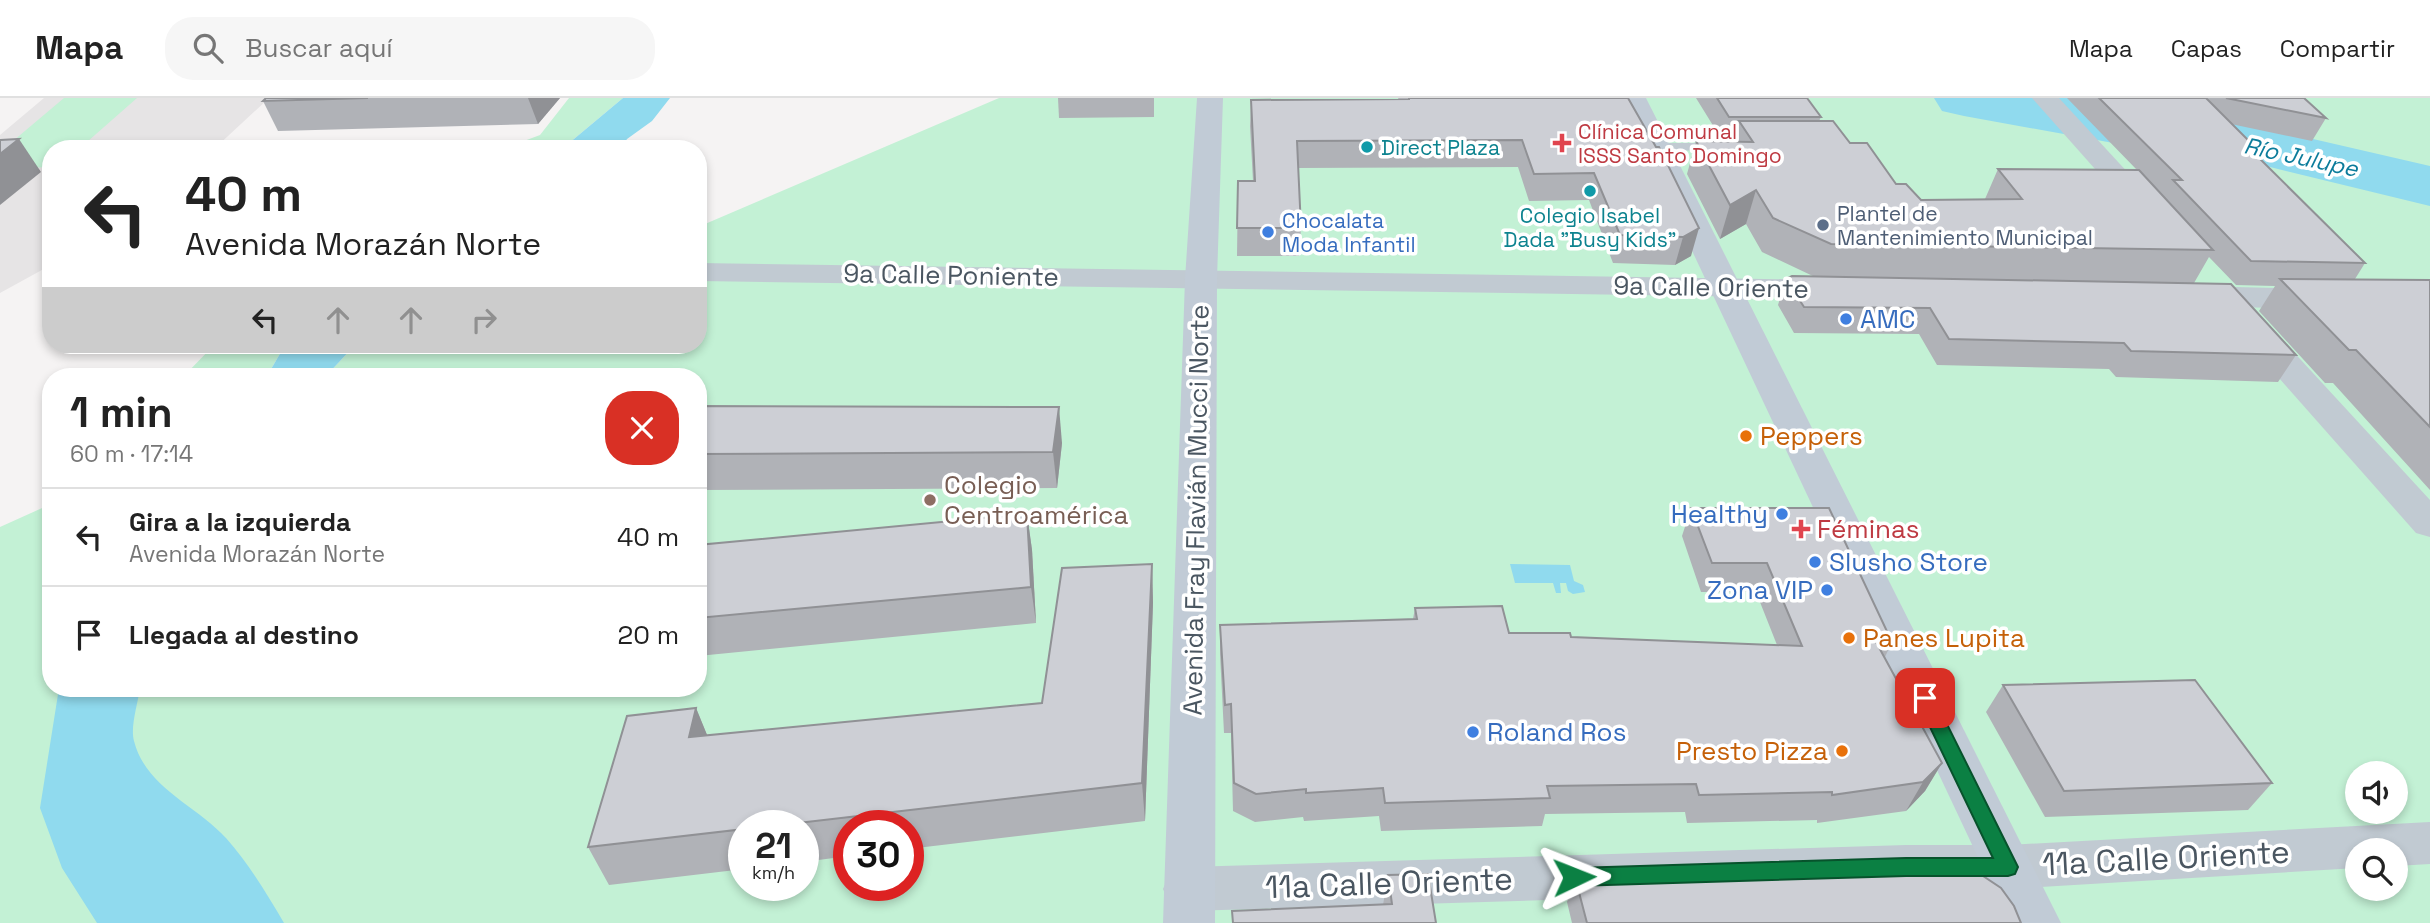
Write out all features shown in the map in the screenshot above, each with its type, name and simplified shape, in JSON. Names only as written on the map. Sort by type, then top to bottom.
[{"type":"main road","name":"Avenida Fray Flavián Mucci Norte","points":[[1188,906],[1201,279],[1210,98]]},
{"type":"main road","points":[[1633,98],[2035,923]]},
{"type":"street","points":[[2049,102],[2163,228]]},
{"type":"street","points":[[2199,267],[2430,524]]},
{"type":"street","name":"9a Calle Poniente","points":[[707,272],[1201,279]]},
{"type":"street","name":"9a Calle Oriente","points":[[1201,279],[1866,289]]},
{"type":"street","points":[[2156,295],[2347,300]]},
{"type":"street","name":"11a Calle Oriente","points":[[1188,906],[1906,867],[2008,867],[2430,842]]},
{"type":"lane","points":[[1657,147],[1737,147]]},
{"type":"shaded area","points":[[44,98],[269,98],[224,140],[42,140],[42,270],[0,293],[0,135]]},
{"type":"green space","points":[[64,98],[137,98],[89,140],[42,140],[42,167],[0,169],[0,152]]},
{"type":"green space","points":[[569,98],[623,98],[573,140],[527,140],[540,135]]},
{"type":"green space","points":[[999,98],[2430,98],[2430,923],[0,923],[0,527],[42,508],[42,697],[707,697],[707,368],[333,368],[347,354],[707,354],[707,223]]},
{"type":"green space","points":[[205,354],[280,354],[272,368],[192,368]]},
{"type":"water","points":[[623,98],[670,98],[652,121],[626,140],[573,140]]},
{"type":"water","points":[[280,354],[347,354],[333,368],[272,368]]},
{"type":"water","points":[[1510,564],[1570,565],[1574,581],[1583,585],[1585,592],[1573,594],[1568,591],[1566,583],[1560,583],[1561,593],[1556,593],[1553,583],[1515,583]]},
{"type":"water","points":[[58,697],[138,697],[133,729],[134,741],[149,771],[160,784],[226,838],[250,869],[284,923],[97,923],[62,868],[40,808]]},
{"type":"building","points":[[266,98],[368,98],[263,101]]},
{"type":"building","points":[[1628,98],[1656,147],[1659,147],[1699,228],[1683,237],[1620,235],[1594,173],[1534,174],[1522,140],[1297,141],[1301,228],[1237,228],[1238,181],[1255,181],[1251,100]]},
{"type":"building","points":[[1717,98],[1807,98],[1821,117],[1729,117]]},
{"type":"building","points":[[2099,98],[2206,98],[2263,155],[2256,155],[2365,263],[2251,261],[2173,180],[2182,180]]},
{"type":"building","points":[[2226,98],[2304,98],[2326,118]]},
{"type":"building","points":[[1739,121],[1833,121],[1850,143],[1867,143],[1896,184],[1906,184],[1921,200],[2022,199],[1998,169],[2139,170],[2213,250],[1831,244],[1773,218],[1756,190],[1730,205],[1696,141],[1753,142]]},
{"type":"building","points":[[19,139],[0,154],[0,140]]},
{"type":"building","points":[[1792,276],[2231,284],[2296,355],[2131,351],[2124,343],[1949,339],[1930,308],[1804,307],[1786,279]]},
{"type":"building","points":[[2280,279],[2430,280],[2430,427],[2356,350],[2349,350]]},
{"type":"building","points":[[707,406],[1059,407],[1053,452],[707,454]]},
{"type":"building","points":[[1691,508],[1829,508],[1892,642],[1876,642],[1942,763],[1923,782],[1832,795],[1832,792],[1699,795],[1696,784],[1547,786],[1550,798],[1385,803],[1383,788],[1306,793],[1306,789],[1256,794],[1234,783],[1231,704],[1225,705],[1220,625],[1417,619],[1415,608],[1502,606],[1509,633],[1570,633],[1571,637],[1802,646],[1767,563],[1712,563]]},
{"type":"building","points":[[1027,514],[1031,587],[707,617],[707,544]]},
{"type":"building","points":[[1152,564],[1142,783],[910,810],[833,810],[833,819],[819,821],[819,810],[728,810],[728,831],[588,847],[627,716],[696,708],[689,737],[1042,703],[1062,568]]},
{"type":"building","points":[[2195,680],[2272,783],[2064,791],[2003,685]]},
{"type":"building","points":[[1900,867],[1903,872],[1983,876],[2001,888],[2014,906],[2021,923],[1587,923],[1575,877],[1641,875],[1642,882]]},
{"type":"building","points":[[1428,874],[1436,923],[1233,923],[1232,911],[1392,904],[1388,875]]},
{"type":"waterway","name":"Río Julupe","points":[[1964,98],[2174,135],[2270,148],[2430,186]]},
{"type":"place","name":"Clínica Comunal ISSS Santo Domingo","points":[[1562,143]]},
{"type":"place","name":"Direct Plaza","points":[[1367,147]]},
{"type":"place","name":"Colegio Isabel Dada \"Busy Kids\"","points":[[1590,191]]},
{"type":"place","name":"Plantel de Mantenimiento Municipal","points":[[1823,225]]},
{"type":"place","name":"Chocalata Moda Infantil","points":[[1268,232]]},
{"type":"place","name":"AMC","points":[[1846,319]]},
{"type":"place","name":"Peppers","points":[[1746,436]]},
{"type":"place","name":"Colegio Centroamérica","points":[[930,500]]},
{"type":"place","name":"Healthy","points":[[1782,514]]},
{"type":"place","name":"Féminas","points":[[1801,529]]},
{"type":"place","name":"Slusho Store","points":[[1815,562]]},
{"type":"place","name":"Zona VIP","points":[[1827,590]]},
{"type":"place","name":"Panes Lupita","points":[[1849,638]]},
{"type":"place","name":"Roland Ros","points":[[1473,732]]},
{"type":"place","name":"Presto Pizza","points":[[1842,751]]},
{"type":"route","points":[[1574,877],[1906,867],[2008,867],[1925,698]]}]
